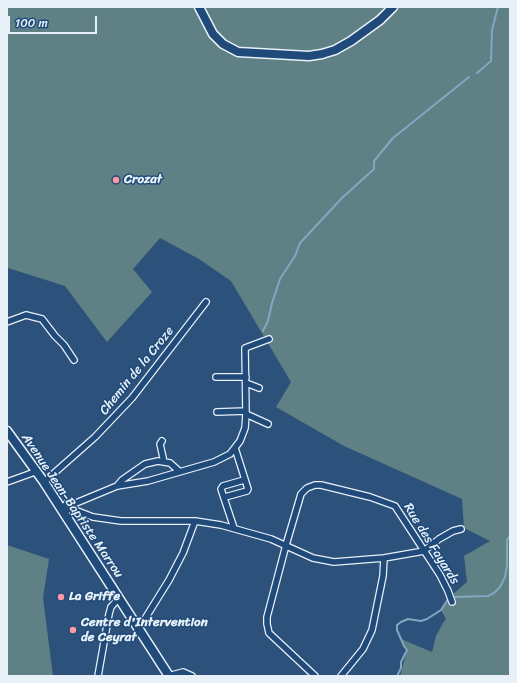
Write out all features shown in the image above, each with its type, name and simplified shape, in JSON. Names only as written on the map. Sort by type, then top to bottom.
[{"type":"main road","points":[[198,7],[213,34],[223,44],[238,52],[309,56],[335,50],[352,41],[380,20],[393,7]]},
{"type":"main road","name":"Avenue Jean-Baptiste Marrou","points":[[7,431],[62,509],[138,630],[169,676]]},
{"type":"street","name":"Chemin de la Croze","points":[[44,482],[96,437],[132,398],[206,302]]},
{"type":"street","points":[[7,322],[26,315],[42,319],[64,345],[74,360]]},
{"type":"street","points":[[62,509],[67,504],[76,503],[117,486],[148,481],[214,462],[230,454],[240,441],[245,428],[245,348],[269,339]]},
{"type":"street","points":[[216,377],[246,380],[259,388]]},
{"type":"street","points":[[217,412],[246,413],[268,424]]},
{"type":"street","points":[[162,441],[160,444],[164,462]]},
{"type":"street","points":[[225,497],[247,491],[248,489],[235,448]]},
{"type":"street","points":[[117,486],[122,480],[145,464],[158,461],[170,463],[179,471]]},
{"type":"street","points":[[7,482],[36,471]]},
{"type":"street","points":[[234,528],[225,497],[221,489],[223,486],[244,480]]},
{"type":"street","name":"Rue des Fayards","points":[[315,676],[270,633],[267,624],[267,617],[286,545],[301,494],[307,488],[315,485],[321,485],[370,497],[395,506],[446,585],[452,602]]},
{"type":"street","points":[[72,509],[76,503]]},
{"type":"street","points":[[62,509],[72,509],[93,517],[121,521],[196,521],[234,528],[271,539],[313,558],[334,562],[384,558],[424,551],[439,539],[453,531],[461,529]]},
{"type":"street","points":[[138,630],[169,580],[183,553],[196,521]]},
{"type":"street","points":[[341,676],[363,649],[372,630],[383,576],[384,558]]},
{"type":"street","points":[[98,676],[109,614],[111,607],[118,598]]},
{"type":"street","points":[[169,676],[183,672],[192,676]]},
{"type":"green space","points":[[7,7],[510,7],[510,676],[400,676],[407,650],[401,639],[432,652],[436,636],[446,619],[441,610],[453,594],[467,582],[464,556],[490,541],[464,528],[462,499],[344,446],[276,407],[291,382],[231,281],[199,259],[160,238],[133,269],[152,292],[107,342],[65,286],[8,268]]},
{"type":"green space","points":[[7,545],[49,559],[43,598],[53,676],[7,676]]},
{"type":"waterway","points":[[477,73],[491,61],[492,30],[498,7]]},
{"type":"waterway","points":[[263,331],[268,321],[280,279],[295,256],[300,243],[342,198],[374,169],[374,161],[393,138],[469,77]]},
{"type":"waterway","points":[[455,597],[488,596],[500,587],[505,577],[507,566],[507,540],[510,535]]},
{"type":"waterway","points":[[397,676],[401,668],[401,662],[407,650],[397,630],[397,625],[408,619],[421,621],[427,619],[441,610],[448,599]]},
{"type":"place","name":"Crozat","points":[[116,180]]},
{"type":"place","name":"La Griffe","points":[[61,597]]},
{"type":"place","name":"Centre d'Intervention de Ceyrat","points":[[73,630]]}]
